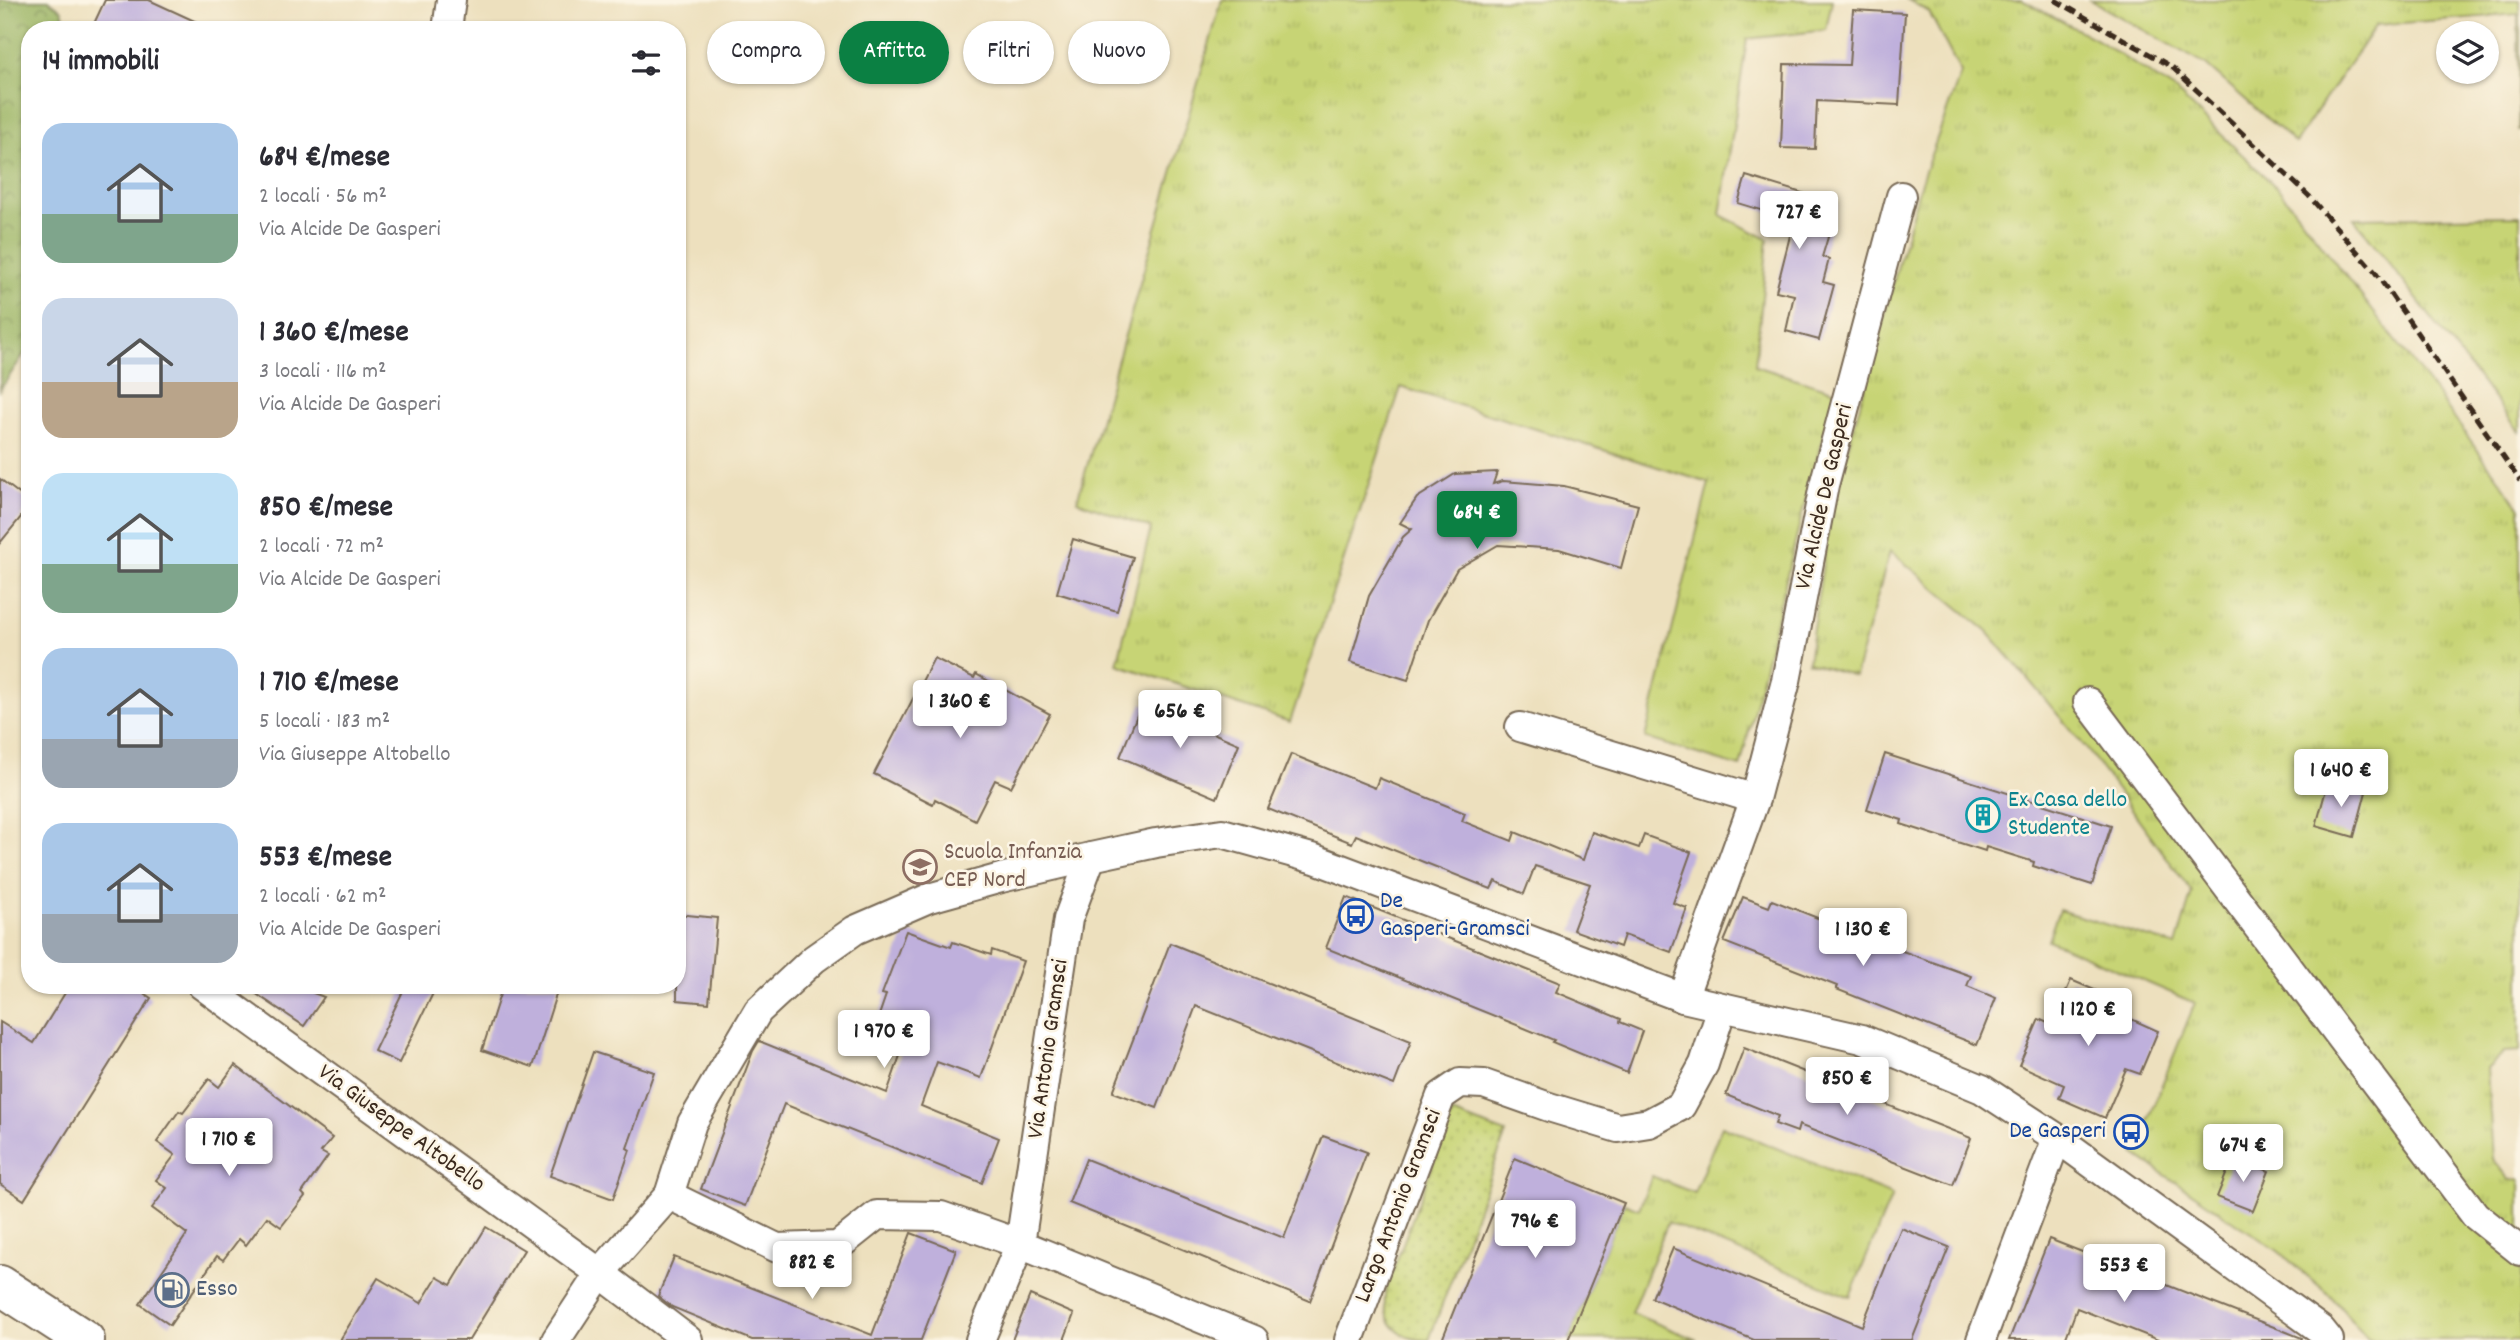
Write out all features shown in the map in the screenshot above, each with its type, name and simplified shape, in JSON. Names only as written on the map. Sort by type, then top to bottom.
[{"type":"main road","points":[[0,1285],[85,1340]]},
{"type":"street","points":[[448,21],[451,0]]},
{"type":"street","name":"Via Alcide De Gasperi","points":[[1682,998],[1755,799],[1786,681],[1824,485],[1901,196]]},
{"type":"street","points":[[2088,702],[2475,1215],[2520,1251]]},
{"type":"street","points":[[1520,727],[1755,799]]},
{"type":"street","points":[[556,1340],[600,1272],[669,1195],[692,1122],[758,1011],[814,959],[855,930],[929,898],[1001,877],[1091,857],[1222,833],[1315,859],[1682,998],[1862,1039],[1982,1089],[2057,1138],[2322,1337]]},
{"type":"street","name":"Via Antonio Gramsci","points":[[980,1340],[1020,1244],[1068,919],[1091,857]]},
{"type":"street","name":"Via Giuseppe Altobello","points":[[214,994],[600,1272],[688,1340]]},
{"type":"street","name":"Largo Antonio Gramsci","points":[[1349,1340],[1441,1097],[1460,1083],[1484,1084],[1618,1128],[1649,1123],[1681,1106],[1704,1064],[1722,1009]]},
{"type":"street","points":[[1981,1340],[2057,1138]]},
{"type":"street","points":[[669,1195],[777,1248],[838,1246],[877,1215],[940,1216],[1020,1244],[1254,1340]]},
{"type":"green space","points":[[0,0],[48,0],[62,10],[65,21],[21,21],[21,358],[0,390]]},
{"type":"green space","points":[[1222,0],[1832,0],[1826,30],[1747,39],[1720,215],[1768,239],[1755,366],[1836,391],[1804,506],[1740,767],[1645,738],[1709,483],[1401,387],[1290,722],[1117,664],[1151,528],[1077,501]]},
{"type":"green space","points":[[1908,0],[2022,0],[2097,40],[2176,91],[2280,191],[2424,377],[2520,508],[2520,1051],[2504,1052],[2487,1069],[2493,1159],[2510,1180],[2520,1179],[2520,1340],[2369,1340],[2330,1295],[2278,1251],[2134,1154],[2195,1003],[2048,940],[2059,910],[2176,946],[2192,892],[2087,749],[1988,632],[1890,551],[1855,676],[1808,662],[1831,510],[1921,182],[1961,73],[1929,12]]},
{"type":"green space","points":[[2090,0],[2520,0],[2520,131],[2518,14],[2376,25],[2295,143],[2206,65]]},
{"type":"green space","points":[[2520,216],[2520,432],[2354,218]]},
{"type":"green space","points":[[1452,1113],[1506,1133],[1429,1340],[1418,1339],[1408,1337],[1393,1326],[1386,1310],[1386,1289]]},
{"type":"green space","points":[[1722,1126],[1892,1195],[1850,1297],[1668,1222],[1631,1313],[1697,1340],[1568,1339],[1624,1203],[1639,1209],[1652,1176],[1694,1193]]},
{"type":"building","points":[[105,0],[149,0],[194,21],[95,21]]},
{"type":"building","points":[[1853,10],[1905,13],[1899,105],[1817,101],[1815,149],[1781,148],[1784,64],[1849,65]]},
{"type":"building","points":[[1746,176],[1838,204],[1822,257],[1829,259],[1823,282],[1834,285],[1819,340],[1786,331],[1794,295],[1776,291],[1794,220],[1738,203]]},
{"type":"building","points":[[1497,472],[1493,484],[1503,481],[1564,486],[1638,505],[1621,568],[1559,549],[1498,545],[1457,569],[1428,620],[1408,680],[1350,662],[1369,596],[1403,537],[1412,529],[1400,523],[1417,498],[1455,474]]},
{"type":"building","points":[[0,479],[21,495],[21,517],[0,543]]},
{"type":"building","points":[[1073,539],[1133,557],[1117,611],[1057,593]]},
{"type":"building","points":[[934,658],[974,678],[976,674],[1050,714],[1011,787],[995,780],[975,820],[935,799],[933,804],[874,774]]},
{"type":"building","points":[[1142,703],[1239,744],[1217,798],[1120,757]]},
{"type":"building","points":[[1291,754],[1375,788],[1379,778],[1465,813],[1462,821],[1512,841],[1515,832],[1583,860],[1592,832],[1639,848],[1644,835],[1691,852],[1673,903],[1687,908],[1671,952],[1624,935],[1620,947],[1573,930],[1590,884],[1535,866],[1524,894],[1495,881],[1491,889],[1356,835],[1352,843],[1268,809]]},
{"type":"building","name":"Ex Casa dello Studente","points":[[1885,754],[2111,826],[2092,885],[2033,866],[2034,862],[1986,847],[1985,851],[1901,824],[1902,820],[1867,809]]},
{"type":"building","points":[[2328,782],[2366,792],[2354,837],[2316,826]]},
{"type":"building","points":[[1346,897],[1560,983],[1556,992],[1621,1019],[1620,1022],[1642,1031],[1627,1073],[1552,1042],[1554,1040],[1326,948]]},
{"type":"building","points":[[1743,897],[1769,907],[1772,900],[1971,976],[1967,986],[1996,998],[1977,1045],[1724,942]]},
{"type":"building","points":[[686,915],[717,918],[709,1003],[677,1000],[677,994],[686,994]]},
{"type":"building","points":[[906,931],[951,947],[953,942],[991,955],[992,950],[1023,961],[981,1078],[937,1062],[921,1106],[999,1138],[982,1183],[784,1104],[745,1206],[701,1189],[759,1041],[887,1093],[904,1044],[873,1033],[886,995],[882,994]]},
{"type":"building","points":[[1170,943],[1411,1041],[1394,1085],[1196,1006],[1157,1108],[1113,1092]]},
{"type":"building","points":[[2071,980],[2118,1000],[2113,1011],[2158,1031],[2140,1074],[2126,1069],[2105,1118],[2059,1098],[2064,1085],[2019,1065],[2039,1019],[2052,1025]]},
{"type":"building","points":[[64,994],[145,994],[151,998],[24,1200],[0,1184],[0,1022],[34,1043]]},
{"type":"building","points":[[256,994],[316,994],[324,997],[304,1026]]},
{"type":"building","points":[[402,994],[433,994],[399,1063],[374,1051]]},
{"type":"building","points":[[500,994],[556,994],[533,1067],[482,1050]]},
{"type":"building","points":[[1744,1048],[1971,1138],[1953,1185],[1799,1125],[1797,1132],[1775,1124],[1778,1116],[1726,1095]]},
{"type":"building","points":[[593,1052],[654,1072],[627,1148],[630,1150],[613,1199],[550,1176]]},
{"type":"building","points":[[235,1065],[332,1138],[321,1152],[328,1156],[302,1193],[305,1196],[281,1227],[267,1217],[246,1245],[239,1239],[223,1260],[217,1256],[170,1325],[140,1304],[187,1234],[152,1208],[167,1188],[156,1180],[175,1155],[157,1142],[179,1111],[183,1113],[209,1079],[219,1087]]},
{"type":"building","points":[[1323,1136],[1367,1152],[1310,1301],[1069,1203],[1086,1159],[1284,1238]]},
{"type":"building","points":[[2233,1157],[2269,1171],[2253,1211],[2217,1197]]},
{"type":"building","points":[[1515,1158],[1624,1203],[1568,1340],[1442,1340]]},
{"type":"building","points":[[486,1227],[524,1250],[469,1340],[340,1340],[378,1278],[421,1303],[437,1277],[451,1285]]},
{"type":"building","points":[[1901,1228],[1949,1247],[1912,1340],[1754,1340],[1652,1298],[1673,1248],[1862,1326]]},
{"type":"building","points":[[911,1233],[956,1250],[921,1340],[752,1340],[672,1307],[658,1296],[674,1257],[872,1335]]},
{"type":"building","points":[[2049,1239],[2302,1338],[2158,1340],[2077,1308],[2065,1340],[2009,1340]]},
{"type":"building","points":[[1030,1295],[1074,1314],[1064,1340],[1012,1340]]},
{"type":"railway","points":[[2055,0],[2172,67],[2309,196],[2375,272],[2520,481]]},
{"type":"place","name":"Ex Casa dello Studente","points":[[1983,815]]},
{"type":"place","name":"Scuola Infanzia CEP Nord","points":[[920,867]]},
{"type":"place","name":"De Gasperi-Gramsci","points":[[1356,916]]},
{"type":"place","name":"De Gasperi","points":[[2131,1132]]},
{"type":"place","name":"Esso","points":[[172,1290]]}]
